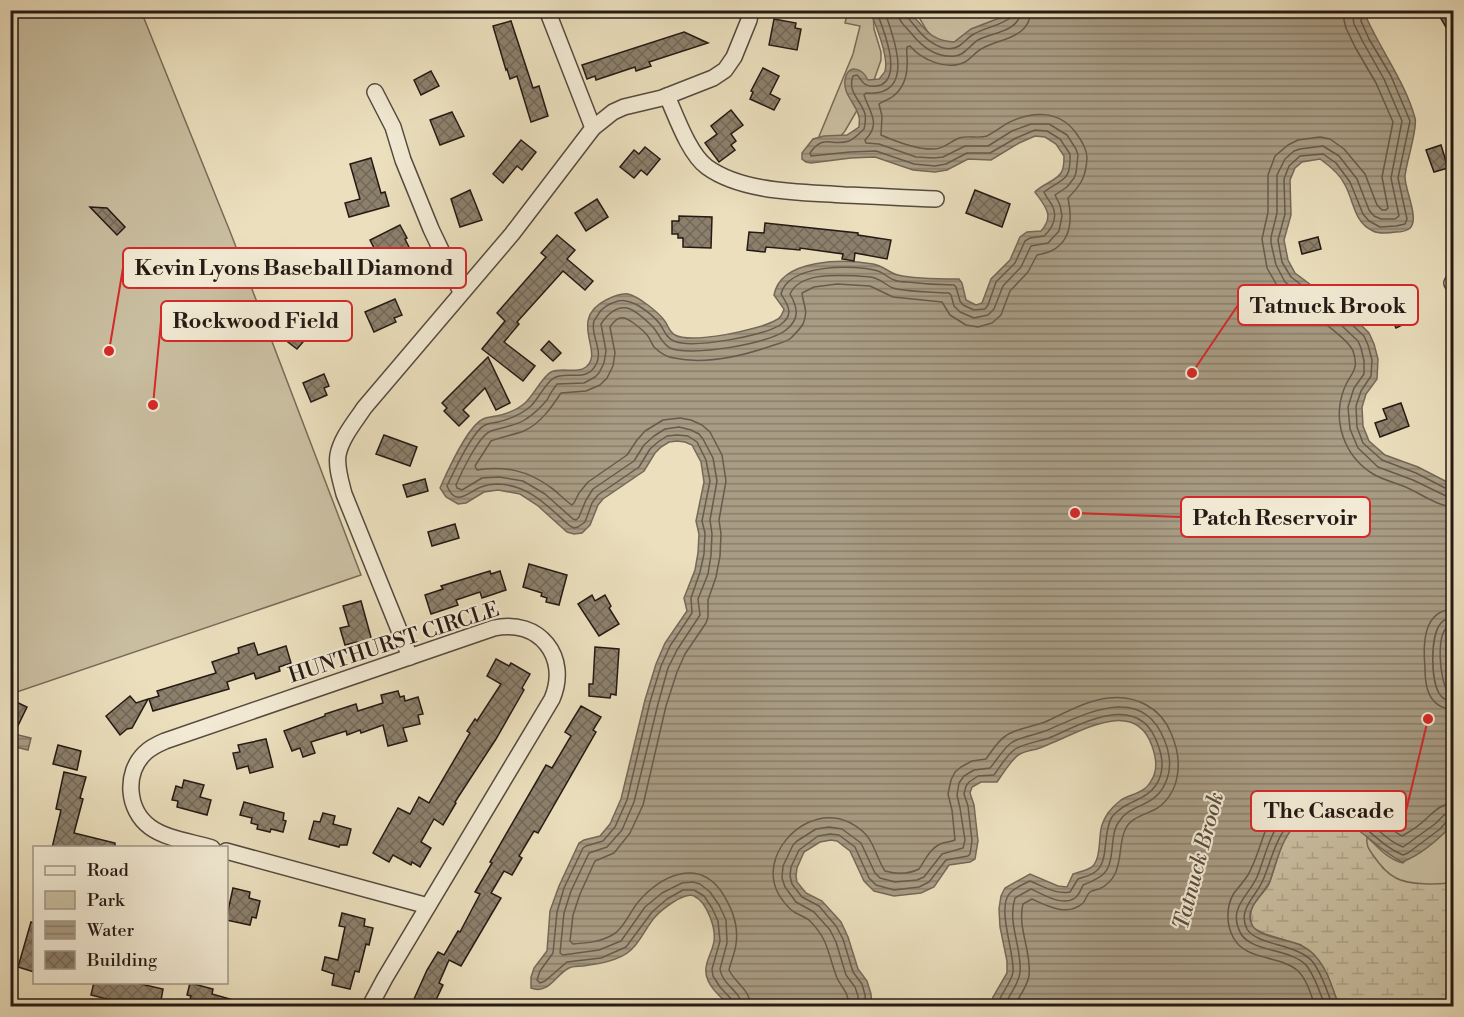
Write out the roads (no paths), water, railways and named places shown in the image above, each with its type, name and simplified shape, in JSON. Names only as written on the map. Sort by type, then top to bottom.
[{"type":"street","points":[[547,10],[593,128]]},
{"type":"street","points":[[411,657],[344,494],[338,455],[344,439],[364,408],[512,234],[593,128],[624,106],[668,96],[713,78],[725,70],[734,57],[751,10]]},
{"type":"street","points":[[375,92],[393,127],[403,160],[431,229],[461,292]]},
{"type":"street","points":[[668,96],[691,148],[706,166],[734,181],[783,191],[936,199]]},
{"type":"street","name":"HUNTHURST CIRCLE","points":[[205,846],[158,832],[141,818],[133,804],[130,788],[133,773],[145,753],[151,748],[165,741],[494,628],[518,627],[534,633],[546,644],[555,658],[558,674],[552,699],[370,1006]]},
{"type":"street","points":[[228,852],[428,906]]},
{"type":"water","points":[[870,11],[908,11],[932,36],[954,42],[971,29],[1011,11],[1369,11],[1367,19],[1399,80],[1415,118],[1415,129],[1405,176],[1413,212],[1412,225],[1401,232],[1387,233],[1375,232],[1367,227],[1358,217],[1340,177],[1320,159],[1302,162],[1295,168],[1290,180],[1291,215],[1284,240],[1288,260],[1295,273],[1350,314],[1369,333],[1374,344],[1378,359],[1377,379],[1366,394],[1362,407],[1363,426],[1369,441],[1385,455],[1418,467],[1453,485],[1454,626],[1446,648],[1448,676],[1454,697],[1454,823],[1430,846],[1402,862],[1354,827],[1338,820],[1320,819],[1303,822],[1294,827],[1286,838],[1270,881],[1252,907],[1250,919],[1252,925],[1261,933],[1296,944],[1313,954],[1327,974],[1339,1006],[991,1006],[993,997],[1007,973],[999,909],[1005,888],[1030,874],[1058,886],[1067,887],[1073,874],[1094,865],[1103,822],[1108,813],[1121,800],[1145,788],[1153,777],[1156,764],[1152,746],[1144,732],[1134,724],[1122,721],[1109,721],[1094,725],[1022,753],[1011,762],[997,782],[981,782],[972,787],[970,793],[974,805],[978,841],[975,859],[949,865],[934,887],[921,893],[894,896],[874,891],[864,881],[850,851],[837,841],[820,842],[804,852],[797,868],[797,882],[806,893],[822,901],[841,922],[858,969],[867,981],[872,1006],[734,1006],[729,1003],[714,990],[706,974],[714,929],[703,904],[699,899],[690,895],[673,902],[658,914],[635,946],[621,957],[571,967],[543,989],[531,988],[534,968],[547,951],[550,911],[559,886],[579,843],[600,836],[610,824],[621,799],[656,664],[665,643],[687,611],[684,598],[695,570],[698,553],[699,534],[696,521],[704,482],[701,462],[692,445],[685,442],[669,442],[655,453],[644,471],[603,499],[590,525],[582,533],[574,534],[567,532],[537,505],[520,494],[498,490],[484,492],[466,503],[458,504],[446,497],[440,488],[458,450],[477,423],[485,418],[515,410],[528,400],[551,372],[578,370],[586,367],[591,361],[592,353],[588,335],[589,317],[595,308],[606,300],[622,294],[628,294],[648,305],[661,317],[673,334],[695,338],[741,332],[778,319],[784,309],[774,295],[779,283],[788,274],[801,268],[831,262],[861,262],[877,265],[904,276],[959,279],[966,300],[976,305],[982,303],[991,279],[1010,260],[1020,237],[1027,232],[1041,231],[1045,226],[1047,211],[1035,192],[1060,174],[1064,156],[1056,144],[1045,137],[1035,136],[991,160],[968,159],[947,170],[935,172],[913,170],[875,157],[806,162],[802,159],[802,153],[813,139],[847,135],[859,127],[857,112],[845,85],[849,71],[859,70],[868,80],[879,79],[885,72],[883,49]]},
{"type":"water","points":[[10,733],[31,738],[28,750],[11,746]]},
{"type":"place","name":"Kevin Lyons Baseball Diamond","points":[[109,351]]},
{"type":"place","name":"Tatnuck Brook","points":[[1192,373]]},
{"type":"place","name":"Rockwood Field","points":[[153,405]]},
{"type":"place","name":"Patch Reservoir","points":[[1075,513]]},
{"type":"place","name":"The Cascade","points":[[1428,719]]}]
